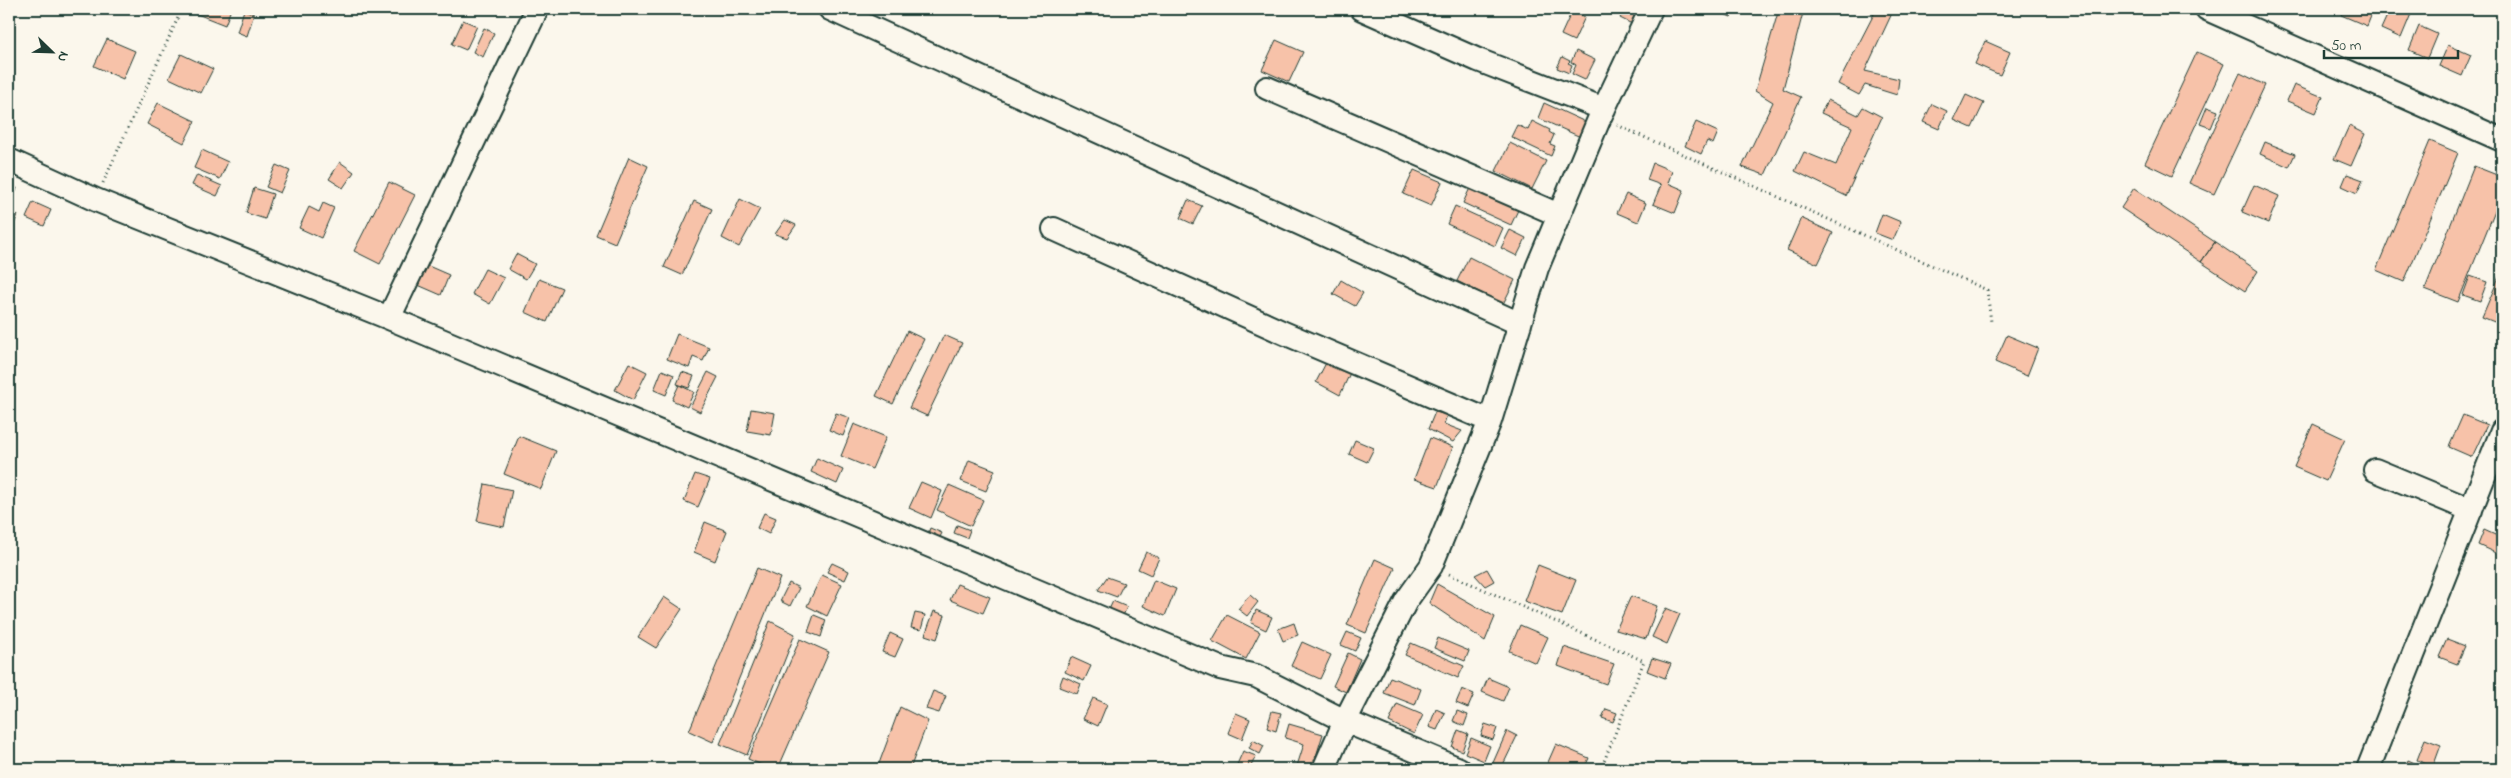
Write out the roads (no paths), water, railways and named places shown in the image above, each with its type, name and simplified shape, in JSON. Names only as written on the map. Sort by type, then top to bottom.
[{"type":"street","points":[[388,318],[536,9]]},
{"type":"street","points":[[830,9],[1520,324]]},
{"type":"street","points":[[1362,9],[1602,113]]},
{"type":"street","points":[[1324,769],[1345,721],[1406,601],[1431,566],[1490,421],[1537,268],[1602,113],[1651,9]]},
{"type":"street","points":[[2207,9],[2502,140]]},
{"type":"street","points":[[1267,88],[1559,215]]},
{"type":"street","points":[[9,160],[96,200],[388,318],[1220,668],[1256,676],[1345,721],[1459,769]]},
{"type":"street","points":[[1054,229],[1284,333],[1490,421]]},
{"type":"street","points":[[2368,769],[2502,431]]},
{"type":"street","points":[[2375,470],[2471,510]]}]
